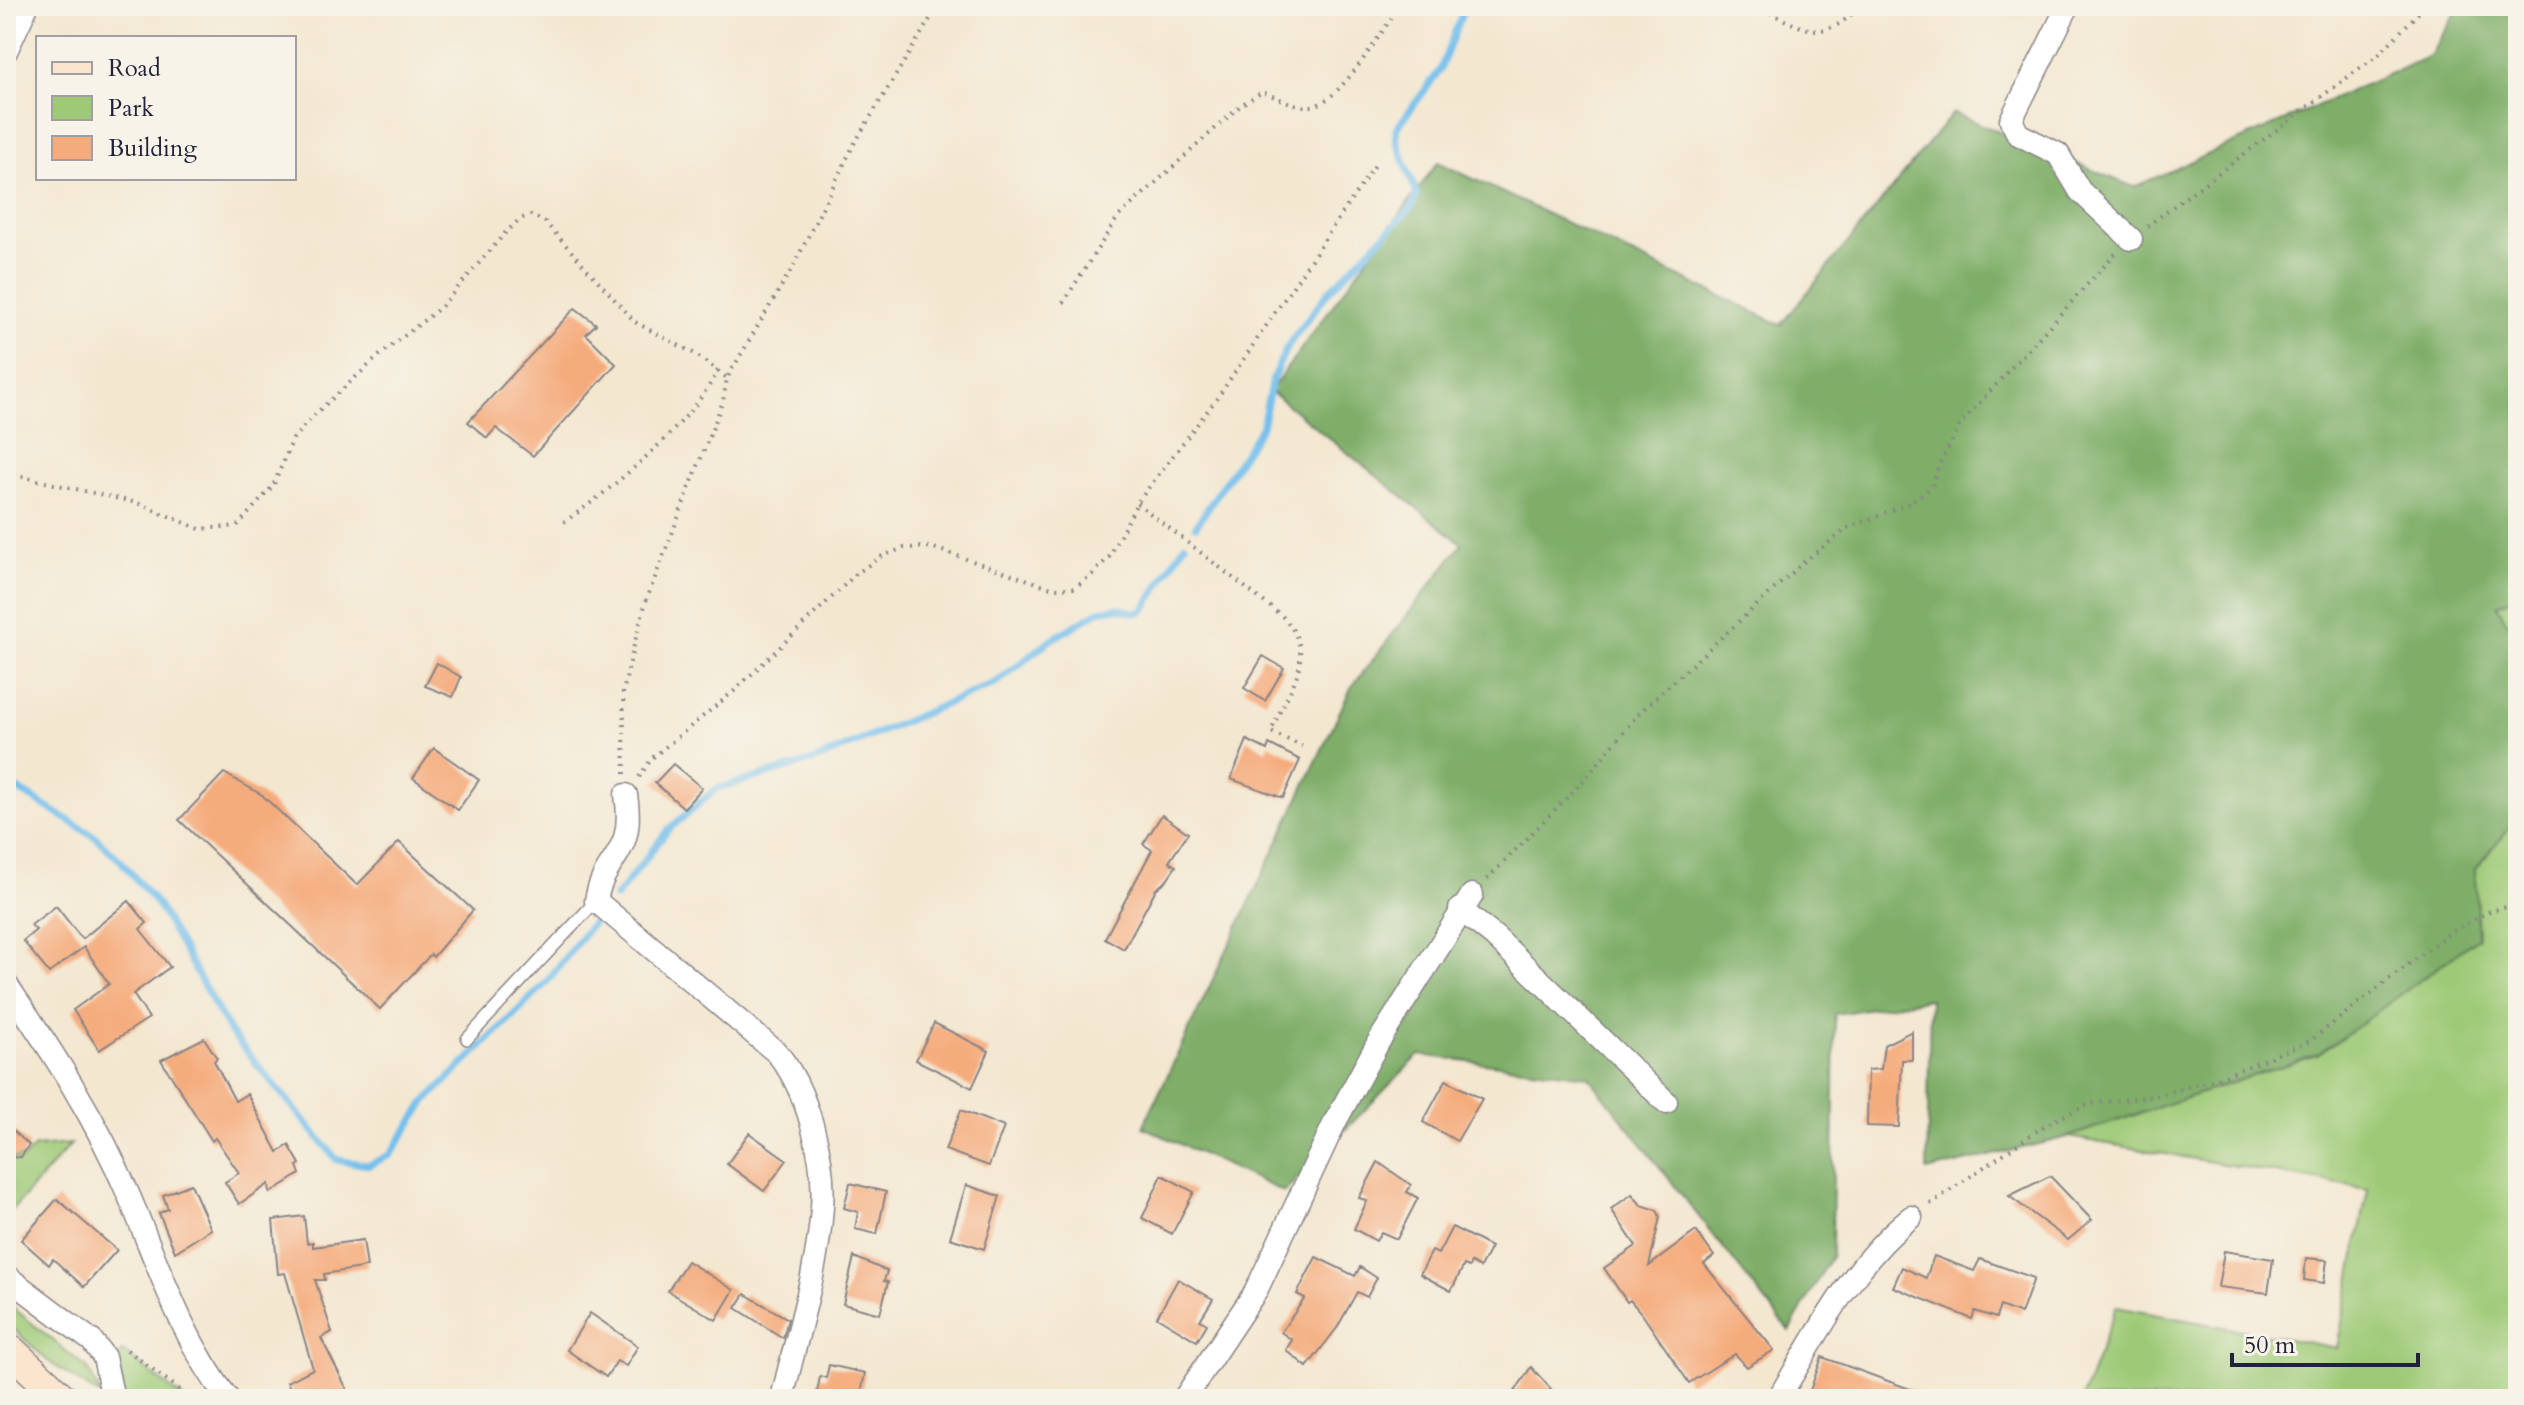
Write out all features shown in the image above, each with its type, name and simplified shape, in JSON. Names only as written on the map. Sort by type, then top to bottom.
[{"type":"main road","points":[[6,1346],[63,1399]]},
{"type":"street","points":[[6,51],[27,6]]},
{"type":"street","points":[[2068,6],[2011,120],[2018,134],[2058,154],[2080,191],[2131,239]]},
{"type":"street","points":[[626,795],[630,825],[625,844],[596,901],[776,1052],[800,1090],[815,1146],[822,1206],[782,1399]]},
{"type":"street","points":[[1184,1399],[1256,1291],[1335,1122],[1379,1041],[1466,902],[1495,937],[1666,1102]]},
{"type":"street","points":[[6,984],[95,1122],[187,1334],[207,1372],[228,1399]]},
{"type":"street","points":[[1778,1399],[1820,1329],[1874,1252],[1911,1217]]},
{"type":"street","points":[[6,1276],[92,1341],[104,1357],[113,1399]]},
{"type":"lane","points":[[467,1039],[596,901]]},
{"type":"path","points":[[626,795],[623,692],[634,645],[646,601],[723,401],[727,378],[794,265],[874,109],[938,6]]},
{"type":"path","points":[[1063,303],[1118,217],[1241,105],[1262,92],[1295,104],[1316,105],[1341,86],[1400,6]]},
{"type":"path","points":[[1755,6],[1805,28],[1827,32],[1841,26],[1859,6]]},
{"type":"path","points":[[1466,902],[1586,778],[1637,715],[1806,560],[1848,528],[1909,503],[1932,487],[1939,465],[1962,422],[2092,277],[2131,239],[2379,54],[2425,6]]},
{"type":"path","points":[[626,795],[652,758],[734,691],[856,574],[880,557],[904,548],[931,547],[1026,581],[1052,588],[1074,588],[1109,557],[1137,503],[1225,388],[1377,162]]},
{"type":"path","points":[[6,473],[137,503],[200,529],[237,526],[273,486],[293,439],[313,416],[380,355],[434,314],[506,232],[520,219],[531,215],[545,222],[635,322],[727,378]]},
{"type":"path","points":[[564,522],[588,506],[674,430],[698,404],[718,370]]},
{"type":"path","points":[[1137,503],[1282,616],[1296,631],[1302,659],[1271,732],[1302,746]]},
{"type":"path","points":[[1911,1217],[2047,1124],[2088,1104],[2156,1096],[2216,1079],[2310,1041],[2449,933],[2490,911],[2518,904]]},
{"type":"path","points":[[92,1341],[122,1346],[192,1399]]},
{"type":"green space","points":[[2460,6],[2518,6],[2518,596],[2497,605],[2518,642],[2518,818],[2475,869],[2478,938],[2319,1054],[2068,1137],[1927,1171],[1930,999],[1835,1014],[1832,1255],[1789,1331],[1588,1076],[1419,1055],[1284,1192],[1143,1127],[1351,688],[1462,544],[1270,391],[1438,162],[1781,325],[1953,113],[2134,187],[2430,56]]},
{"type":"green space","points":[[2518,596],[2518,642],[2497,605]]},
{"type":"green space","points":[[2518,818],[2518,1399],[2082,1399],[2116,1307],[2337,1348],[2368,1189],[2068,1137],[2319,1054]]},
{"type":"green space","points":[[71,1144],[6,1217],[6,1159],[23,1158],[35,1147]]},
{"type":"green space","points":[[6,1302],[88,1369],[101,1396],[49,1362],[6,1322]]},
{"type":"green space","points":[[123,1351],[184,1399],[124,1399],[119,1357]]},
{"type":"building","points":[[575,308],[596,324],[586,334],[616,364],[533,456],[496,428],[487,438],[468,422]]},
{"type":"building","points":[[1263,656],[1284,668],[1265,701],[1244,688]]},
{"type":"building","points":[[437,663],[461,677],[453,697],[425,686]]},
{"type":"building","points":[[1247,740],[1267,750],[1269,744],[1300,760],[1283,798],[1231,779]]},
{"type":"building","points":[[434,748],[479,780],[458,810],[413,778]]},
{"type":"building","points":[[673,764],[702,788],[684,808],[655,783]]},
{"type":"building","points":[[224,773],[262,795],[357,885],[399,842],[473,910],[433,957],[431,954],[380,1009],[179,820]]},
{"type":"building","points":[[1162,815],[1188,833],[1169,862],[1176,866],[1156,889],[1124,949],[1105,938],[1152,850],[1143,844]]},
{"type":"building","points":[[129,901],[147,923],[140,929],[170,967],[133,994],[149,1018],[99,1050],[73,1010],[109,984],[84,947],[49,973],[23,941],[36,930],[31,925],[56,906],[82,939]]},
{"type":"building","points":[[934,1023],[989,1051],[972,1088],[916,1060]]},
{"type":"building","points":[[1912,1031],[1912,1060],[1902,1060],[1899,1127],[1867,1126],[1868,1070],[1881,1069],[1884,1045]]},
{"type":"building","points":[[204,1038],[217,1058],[214,1061],[235,1101],[247,1094],[278,1152],[289,1145],[300,1164],[297,1166],[300,1174],[270,1193],[269,1184],[239,1204],[225,1182],[239,1173],[215,1138],[212,1141],[161,1060]]},
{"type":"building","points":[[1446,1080],[1482,1099],[1457,1141],[1423,1122]]},
{"type":"building","points":[[961,1110],[1004,1127],[989,1166],[945,1150]]},
{"type":"building","points":[[6,1124],[29,1145],[21,1157],[6,1158]]},
{"type":"building","points":[[749,1133],[787,1160],[764,1191],[727,1164]]},
{"type":"building","points":[[1378,1162],[1411,1185],[1407,1192],[1418,1198],[1397,1239],[1381,1232],[1376,1241],[1354,1229],[1367,1201],[1359,1198]]},
{"type":"building","points":[[1162,1175],[1194,1192],[1172,1234],[1142,1218]]},
{"type":"building","points":[[2050,1176],[2092,1220],[2068,1240],[2009,1196]]},
{"type":"building","points":[[850,1183],[886,1192],[877,1234],[855,1229],[858,1212],[844,1208]]},
{"type":"building","points":[[191,1184],[211,1229],[175,1252],[159,1213],[168,1209],[163,1195]]},
{"type":"building","points":[[966,1185],[1000,1196],[984,1249],[950,1238]]},
{"type":"building","points":[[1632,1194],[1641,1205],[1657,1210],[1660,1217],[1649,1266],[1696,1231],[1714,1256],[1704,1264],[1774,1350],[1747,1367],[1735,1354],[1689,1383],[1642,1314],[1630,1300],[1627,1302],[1604,1268],[1636,1246],[1611,1209]]},
{"type":"building","points":[[57,1199],[117,1250],[84,1287],[53,1259],[49,1265],[21,1240]]},
{"type":"building","points":[[304,1216],[307,1243],[313,1242],[313,1247],[363,1240],[367,1267],[324,1274],[325,1280],[315,1280],[332,1332],[321,1338],[352,1399],[295,1399],[287,1382],[313,1369],[285,1273],[278,1274],[273,1220]]},
{"type":"building","points":[[1452,1227],[1491,1247],[1480,1268],[1471,1263],[1469,1267],[1464,1265],[1451,1291],[1420,1274],[1432,1251],[1438,1254]]},
{"type":"building","points":[[2224,1251],[2273,1259],[2268,1293],[2218,1287]]},
{"type":"building","points":[[1934,1256],[1974,1271],[1980,1259],[2034,1278],[2021,1314],[2000,1306],[1996,1318],[1975,1311],[1972,1319],[1893,1287],[1902,1267],[1926,1278]]},
{"type":"building","points":[[854,1257],[887,1271],[884,1281],[888,1282],[880,1314],[843,1304]]},
{"type":"building","points":[[1316,1257],[1355,1276],[1360,1267],[1377,1278],[1367,1297],[1357,1292],[1337,1328],[1307,1367],[1286,1350],[1292,1340],[1281,1332],[1305,1298],[1297,1294]]},
{"type":"building","points":[[2306,1258],[2327,1260],[2324,1283],[2304,1280]]},
{"type":"building","points":[[687,1261],[734,1290],[716,1320],[668,1291]]},
{"type":"building","points":[[1178,1279],[1213,1299],[1200,1320],[1207,1324],[1197,1341],[1157,1317]]},
{"type":"building","points":[[745,1294],[788,1319],[783,1338],[736,1308]]},
{"type":"building","points":[[590,1313],[638,1346],[626,1366],[617,1361],[606,1377],[567,1350]]},
{"type":"building","points":[[1822,1357],[1929,1396],[1929,1399],[1807,1399]]},
{"type":"building","points":[[829,1365],[865,1373],[860,1399],[816,1399],[820,1376],[826,1378]]},
{"type":"building","points":[[1531,1367],[1551,1389],[1540,1399],[1510,1399]]},
{"type":"waterway","points":[[1196,526],[1262,426],[1272,380],[1287,347],[1328,292],[1412,207],[1417,195],[1397,142],[1396,129],[1440,70],[1465,6]]},
{"type":"waterway","points":[[616,897],[668,830],[716,789],[813,761],[997,682],[1049,641],[1099,611],[1118,608],[1137,613],[1144,610],[1185,544]]},
{"type":"waterway","points":[[6,782],[94,836],[121,861],[159,907],[230,1032],[337,1160],[369,1165],[390,1155],[426,1101],[545,984],[593,922]]}]
